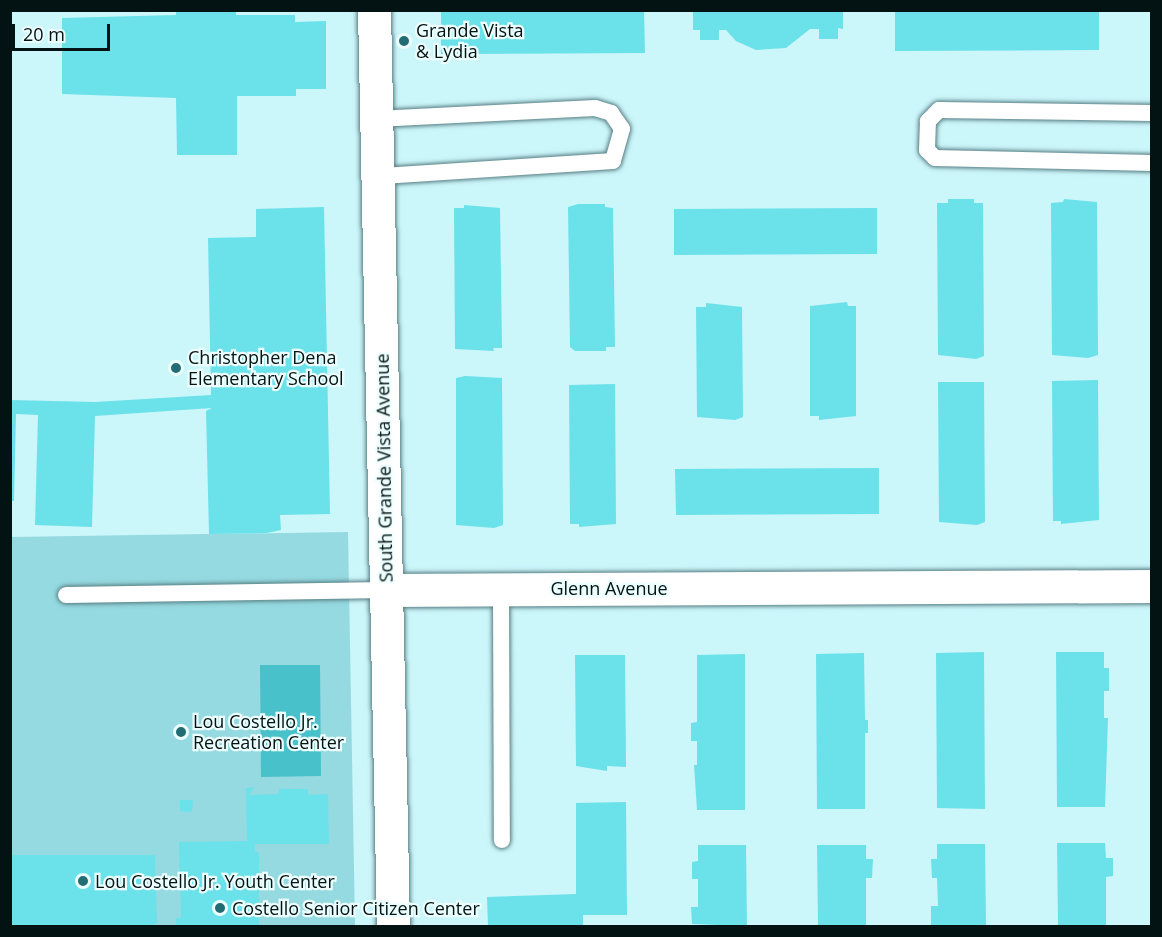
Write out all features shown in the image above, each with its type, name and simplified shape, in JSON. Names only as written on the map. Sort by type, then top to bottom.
[{"type":"street","name":"South Grande Vista Avenue","points":[[374,10],[393,927]]},
{"type":"street","name":"Glenn Avenue","points":[[386,590],[1152,586]]},
{"type":"lane","points":[[376,118],[595,108],[611,113],[621,129],[613,161],[378,176]]},
{"type":"lane","points":[[1152,113],[939,110],[928,121],[927,150],[935,158],[1152,163]]},
{"type":"lane","points":[[501,589],[502,840]]},
{"type":"lane","name":"Glenn Avenue","points":[[66,595],[386,590]]},
{"type":"shaded area","name":"Lou Costello Jr. Recreation Center","points":[[348,532],[355,926],[11,926],[10,537]]},
{"type":"shaded area","points":[[260,665],[320,665],[321,776],[261,777]]},
{"type":"building","points":[[176,10],[236,10],[236,15],[295,15],[295,22],[326,21],[326,89],[296,89],[296,96],[237,96],[237,155],[177,155],[176,98],[62,94],[62,18],[176,15]]},
{"type":"building","points":[[441,10],[644,10],[645,53],[441,54]]},
{"type":"building","points":[[693,10],[843,10],[843,29],[838,28],[838,39],[819,39],[819,29],[810,29],[786,48],[756,50],[736,41],[726,30],[719,30],[719,40],[700,40],[700,30],[693,30]]},
{"type":"building","points":[[895,10],[1099,10],[1099,50],[895,51]]},
{"type":"building","points":[[948,199],[974,199],[974,203],[983,203],[984,356],[976,359],[938,355],[937,203],[948,203]]},
{"type":"building","points":[[1064,199],[1097,202],[1098,355],[1088,358],[1052,355],[1051,203],[1063,202]]},
{"type":"building","points":[[578,204],[605,204],[605,207],[613,208],[615,347],[606,347],[606,351],[575,351],[570,347],[568,207]]},
{"type":"building","points":[[464,205],[500,208],[502,348],[493,348],[494,351],[455,349],[454,208],[464,208]]},
{"type":"building","points":[[324,207],[330,514],[280,515],[281,530],[267,533],[209,534],[206,411],[212,408],[95,416],[92,527],[35,525],[38,415],[16,414],[14,501],[10,501],[10,400],[95,402],[211,395],[208,238],[256,237],[256,209]]},
{"type":"building","points":[[877,208],[877,254],[674,255],[674,209]]},
{"type":"building","points":[[847,302],[848,306],[856,306],[856,416],[819,420],[819,416],[810,416],[810,306]]},
{"type":"building","points":[[706,303],[742,307],[743,417],[735,420],[697,417],[696,307],[706,307]]},
{"type":"building","points":[[465,376],[502,378],[503,525],[494,528],[456,525],[456,378]]},
{"type":"building","points":[[1098,380],[1099,520],[1061,524],[1061,521],[1053,521],[1052,381]]},
{"type":"building","points":[[938,382],[984,382],[985,522],[977,525],[939,522]]},
{"type":"building","points":[[615,384],[616,524],[579,527],[579,524],[570,524],[569,385]]},
{"type":"building","points":[[879,468],[879,514],[676,515],[675,469]]},
{"type":"building","points":[[984,652],[985,809],[937,808],[936,653]]},
{"type":"building","points":[[1056,652],[1104,652],[1104,668],[1109,668],[1109,691],[1104,691],[1104,718],[1108,718],[1105,807],[1057,807]]},
{"type":"building","points":[[864,653],[865,720],[868,720],[868,733],[865,733],[865,809],[817,809],[816,654]]},
{"type":"building","points":[[745,654],[745,810],[697,810],[694,765],[697,765],[697,741],[691,741],[691,723],[697,722],[697,655]]},
{"type":"building","points":[[575,655],[625,655],[626,767],[607,766],[607,771],[576,766]]},
{"type":"building","points":[[254,787],[249,795],[279,794],[279,789],[308,789],[308,795],[328,794],[329,844],[255,844],[255,852],[259,852],[259,926],[176,926],[176,918],[181,918],[179,842],[247,841],[246,788]]},
{"type":"building","points":[[180,800],[193,800],[192,812],[180,811]]},
{"type":"building","points":[[626,802],[627,915],[583,915],[583,926],[488,926],[487,897],[576,894],[576,803]]},
{"type":"building","points":[[1057,843],[1105,843],[1106,858],[1113,858],[1113,876],[1106,877],[1106,926],[1058,926]]},
{"type":"building","points":[[937,844],[985,844],[986,926],[931,926],[931,906],[938,906],[937,878],[932,878],[931,859],[937,859]]},
{"type":"building","points":[[698,845],[746,845],[747,926],[692,924],[691,907],[698,907],[698,879],[692,879],[692,862],[698,861]]},
{"type":"building","points":[[817,845],[866,845],[866,859],[873,859],[872,878],[866,878],[866,926],[818,926]]},
{"type":"building","name":"Lou Costello Jr. Youth Center","points":[[10,855],[155,855],[157,923],[150,926],[10,926]]},
{"type":"place","name":"Grande Vista & Lydia","points":[[404,41]]},
{"type":"place","name":"Christopher Dena Elementary School","points":[[176,368]]},
{"type":"place","name":"Lou Costello Jr. Recreation Center","points":[[181,732]]},
{"type":"place","name":"Lou Costello Jr. Youth Center","points":[[83,881]]},
{"type":"place","name":"Costello Senior Citizen Center","points":[[220,908]]}]
